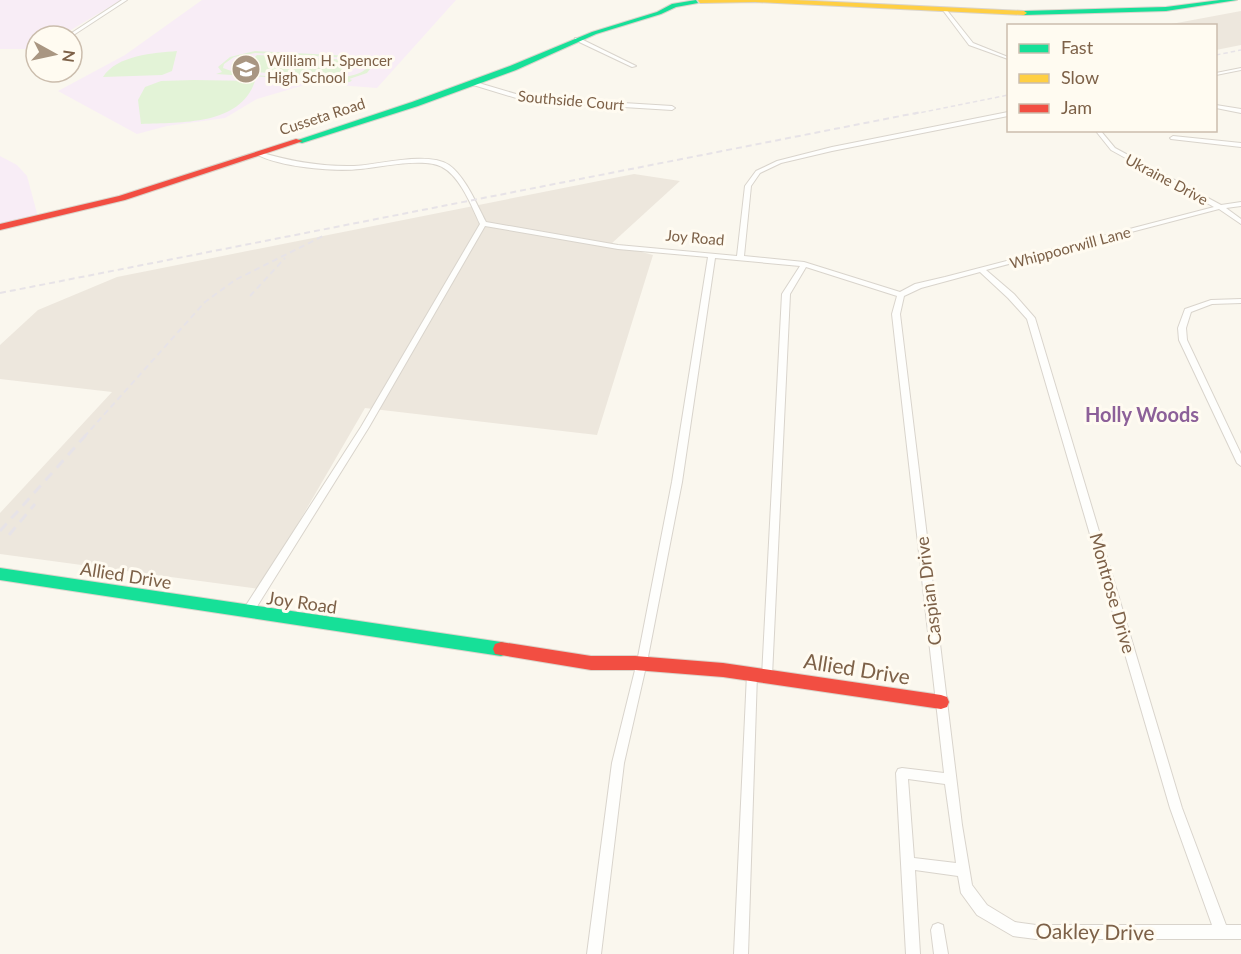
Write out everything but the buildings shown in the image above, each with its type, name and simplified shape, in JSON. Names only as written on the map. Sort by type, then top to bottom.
[{"type":"street","points":[[84,26],[125,0]]},
{"type":"street","points":[[675,0],[755,0],[1023,13],[1117,12],[1197,6],[1234,0]]},
{"type":"street","points":[[773,0],[790,2]]},
{"type":"street","name":"Cusseta Road","points":[[0,227],[122,198],[259,154],[472,83],[578,39],[659,13],[674,5],[699,1]]},
{"type":"street","name":"Cusseta Road","points":[[646,16],[663,2]]},
{"type":"street","points":[[944,10],[971,44],[1007,58]]},
{"type":"street","points":[[578,39],[634,66]]},
{"type":"street","points":[[1217,74],[1241,69]]},
{"type":"street","name":"Southside Court","points":[[472,83],[526,99],[672,108]]},
{"type":"street","points":[[1217,108],[1241,111]]},
{"type":"street","points":[[740,258],[748,186],[758,172],[779,162],[832,149],[1007,114]]},
{"type":"street","name":"Ukraine Drive","points":[[1099,132],[1113,149],[1220,207],[1241,222]]},
{"type":"street","points":[[1173,138],[1241,145]]},
{"type":"street","points":[[259,154],[286,161],[339,167],[374,167],[420,161],[440,163],[452,173],[483,224]]},
{"type":"street","name":"Whippoorwill Lane","points":[[901,295],[918,286],[1220,207],[1241,204]]},
{"type":"street","name":"Joy Road","points":[[767,676],[642,662],[591,663],[247,613],[364,427],[483,224],[618,247],[804,264],[901,295]]},
{"type":"street","points":[[594,954],[618,763],[642,662],[677,482],[712,255]]},
{"type":"street","points":[[767,676],[786,294],[804,264]]},
{"type":"street","name":"Montrose Drive","points":[[982,270],[1031,318],[1176,808],[1221,931]]},
{"type":"street","name":"Caspian Drive","points":[[901,295],[896,314],[950,779],[966,888]]},
{"type":"street","points":[[1241,301],[1211,302],[1188,311],[1182,328],[1188,352],[1241,463]]},
{"type":"street","name":"Allied Drive","points":[[0,574],[247,613]]},
{"type":"street","points":[[741,954],[752,674]]},
{"type":"street","name":"Allied Drive","points":[[767,676],[941,702]]},
{"type":"street","points":[[913,954],[902,773],[950,779]]},
{"type":"street","points":[[908,864],[963,870]]},
{"type":"street","name":"Oakley Drive","points":[[966,888],[982,910],[1013,929],[1035,932],[1241,932]]},
{"type":"street","points":[[938,930],[940,954]]},
{"type":"shaded area","points":[[0,0],[121,0],[81,24],[24,24],[24,49],[0,49]]},
{"type":"shaded area","name":"William H. Spencer High School","points":[[202,0],[456,0],[377,88],[311,83],[257,99],[225,118],[167,126],[137,134],[58,91],[71,84],[84,84],[84,77],[125,55]]},
{"type":"shaded area","points":[[1241,11],[1241,45],[1217,50],[1217,24],[1171,24]]},
{"type":"shaded area","points":[[0,156],[17,165],[27,176],[38,217],[0,226]]},
{"type":"shaded area","points":[[634,174],[680,181],[611,244],[653,255],[597,435],[365,408],[260,589],[0,554],[0,513],[112,392],[0,379],[0,345],[38,310],[117,277]]},
{"type":"green space","points":[[177,51],[172,71],[162,75],[103,77],[117,64],[127,60],[147,54]]},
{"type":"green space","points":[[255,51],[352,56],[366,59],[373,65],[367,73],[349,79],[352,80],[350,82],[216,74],[222,72],[218,67],[230,57]],"holes":[[[255,53],[352,58],[365,61],[368,67],[359,73],[326,79],[237,73],[223,68],[224,64],[234,57]]]},
{"type":"green space","points":[[257,55],[351,60],[335,77],[239,71]]},
{"type":"green space","points":[[161,81],[255,81],[247,96],[223,114],[191,121],[141,124],[138,100],[145,87]]},
{"type":"railway","points":[[1217,55],[1241,50]]},
{"type":"railway","points":[[914,114],[1007,95]]},
{"type":"railway","points":[[0,293],[921,112]]},
{"type":"railway","points":[[84,437],[205,302],[235,280],[325,235]]},
{"type":"railway","points":[[250,296],[285,258]]},
{"type":"railway","points":[[0,531],[86,435]]},
{"type":"railway","points":[[9,535],[35,504]]},
{"type":"traffic: fast","points":[[1024,13],[1166,9],[1234,0]]},
{"type":"traffic: fast","points":[[299,141],[415,104],[513,68],[594,33],[659,13],[674,5],[696,2]]},
{"type":"traffic: fast","points":[[0,574],[501,649]]},
{"type":"traffic: slow","points":[[754,0],[1024,13]]},
{"type":"traffic: slow","points":[[700,1],[756,0]]},
{"type":"traffic: jam","points":[[0,227],[122,198],[299,141]]},
{"type":"traffic: jam","points":[[501,649],[591,663],[635,663],[723,670],[941,702]]},
{"type":"place","name":"William H. Spencer High School","points":[[246,69]]},
{"type":"district","name":"Holly Woods","points":[[1142,414]]}]
